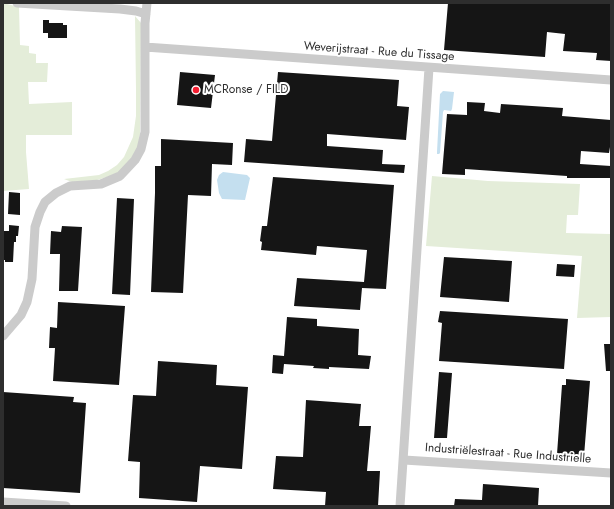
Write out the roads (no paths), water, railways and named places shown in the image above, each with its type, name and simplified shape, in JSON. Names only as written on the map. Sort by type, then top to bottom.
[{"type":"street","points":[[17,3],[128,10],[146,14]]},
{"type":"street","points":[[3,336],[21,315],[26,302],[32,279],[35,226],[45,202],[56,193],[70,186],[101,184],[114,178],[126,171],[138,155],[143,143],[145,132],[145,47],[147,3]]},
{"type":"street","name":"Weverijstraat - Rue du Tissage","points":[[145,47],[611,80]]},
{"type":"street","points":[[400,506],[429,68]]},
{"type":"street","name":"Industriëlestraat - Rue Industrielle","points":[[404,460],[611,473]]},
{"type":"street","points":[[3,502],[66,506]]},
{"type":"water","points":[[443,91],[454,92],[451,111],[444,110],[443,112],[440,153],[437,154],[440,94]]},
{"type":"water","points":[[223,172],[247,175],[250,178],[245,200],[222,199],[219,193],[217,180],[219,175]]},
{"type":"place","name":"MCRonse / FILD","points":[[196,90]]}]
